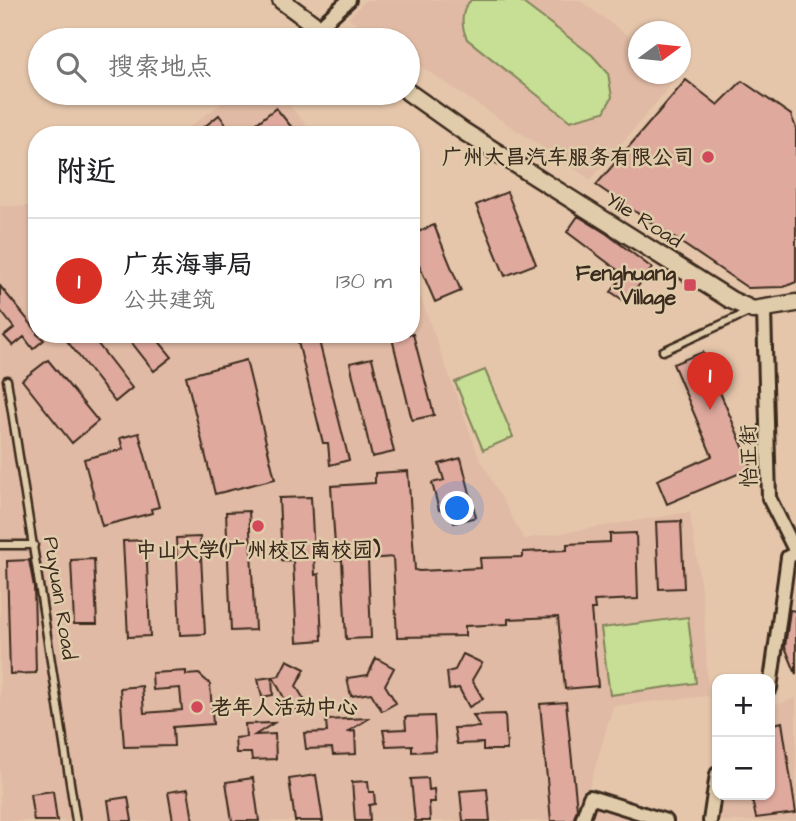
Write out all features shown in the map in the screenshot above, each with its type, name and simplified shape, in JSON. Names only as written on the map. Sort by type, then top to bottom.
[{"type":"street","points":[[281,0],[318,28],[349,0]]},
{"type":"street","name":"Yile Road","points":[[420,100],[474,138],[731,300],[758,310]]},
{"type":"street","points":[[758,310],[796,303]]},
{"type":"street","name":"怡正街","points":[[758,310],[769,498],[796,553]]},
{"type":"street","points":[[772,674],[788,557],[796,553]]},
{"type":"street","points":[[582,821],[590,797],[666,821]]},
{"type":"street","points":[[709,821],[713,800]]},
{"type":"lane","points":[[663,351],[758,310]]},
{"type":"lane","name":"Puyuan Road","points":[[7,380],[76,821]]},
{"type":"lane","points":[[0,545],[34,545]]},
{"type":"shaded area","points":[[366,0],[579,0],[628,36],[628,84],[672,84],[591,180],[420,66],[420,28],[363,28],[348,18]]},
{"type":"shaded area","points":[[219,105],[283,105],[290,106],[307,126],[190,126]]},
{"type":"shaded area","name":"中山大学(广州校区南校园)","points":[[0,206],[28,206],[28,343],[420,343],[420,296],[479,457],[524,539],[690,512],[704,610],[708,696],[613,706],[586,799],[647,821],[0,821]]},
{"type":"shaded area","points":[[796,698],[796,821],[716,821],[721,800],[775,800],[775,705]]},
{"type":"green space","points":[[471,0],[519,0],[592,55],[608,73],[612,97],[604,112],[570,121],[467,39],[463,19]]},
{"type":"green space","points":[[485,370],[513,437],[483,450],[455,382]]},
{"type":"green space","points":[[688,617],[696,683],[610,695],[601,628]]},
{"type":"building","name":"广州大昌汽车服务有限公司","points":[[742,81],[791,115],[796,128],[796,282],[784,287],[748,288],[596,185],[683,84],[691,84],[718,105]]},
{"type":"building","points":[[276,108],[291,126],[260,126],[257,123]]},
{"type":"building","points":[[219,115],[227,126],[205,126]]},
{"type":"building","points":[[507,192],[536,264],[505,276],[476,205]]},
{"type":"building","points":[[578,216],[652,268],[626,302],[611,292],[624,275],[567,232]]},
{"type":"building","points":[[434,225],[461,291],[435,302],[420,267],[420,231]]},
{"type":"building","points":[[0,286],[28,320],[28,342],[24,337],[13,346],[4,336],[14,328],[0,310]]},
{"type":"building","points":[[28,343],[40,343],[33,349]]},
{"type":"building","points":[[69,343],[97,343],[132,388],[115,402]]},
{"type":"building","points":[[132,343],[160,343],[172,357],[154,371]]},
{"type":"building","points":[[298,343],[320,343],[349,460],[330,465],[328,443],[323,443]]},
{"type":"building","points":[[393,343],[415,343],[434,415],[412,420]]},
{"type":"building","points":[[703,352],[752,468],[667,504],[657,480],[712,456],[673,364]]},
{"type":"building","points":[[372,358],[394,452],[372,457],[350,363]]},
{"type":"building","points":[[48,360],[98,421],[72,443],[22,380]]},
{"type":"building","points":[[246,360],[275,479],[215,494],[186,376]]},
{"type":"building","points":[[139,433],[159,507],[151,509],[152,513],[102,526],[84,459],[123,449],[120,438]]},
{"type":"building","points":[[461,458],[476,517],[454,523],[450,507],[439,510],[432,483],[444,480],[439,464]]},
{"type":"building","points":[[408,471],[415,570],[481,568],[480,558],[523,557],[523,552],[567,550],[567,544],[610,542],[610,534],[636,533],[638,599],[594,601],[595,609],[591,609],[598,686],[565,689],[558,617],[508,619],[508,624],[465,626],[465,636],[397,637],[393,557],[368,559],[371,638],[346,639],[342,560],[336,560],[331,486],[375,483],[375,473]]},
{"type":"building","points":[[311,497],[322,640],[297,642],[293,560],[282,561],[279,498]]},
{"type":"building","points":[[249,511],[255,630],[231,631],[226,512]]},
{"type":"building","points":[[681,521],[684,588],[659,589],[656,522]]},
{"type":"building","points":[[200,537],[205,634],[180,635],[176,538]]},
{"type":"building","points":[[146,540],[150,636],[128,637],[123,541]]},
{"type":"building","points":[[94,559],[97,624],[74,624],[71,560]]},
{"type":"building","points":[[29,560],[34,587],[36,673],[10,674],[7,561]]},
{"type":"building","points":[[790,610],[796,611],[796,674],[785,647]]},
{"type":"building","points":[[463,654],[482,663],[472,680],[483,699],[469,707],[459,688],[449,690],[447,672],[455,670]]},
{"type":"building","points":[[376,658],[394,668],[385,685],[396,703],[382,711],[371,693],[351,696],[347,678],[368,675]]},
{"type":"building","points":[[287,660],[305,669],[296,686],[305,705],[292,713],[273,677],[279,676]]},
{"type":"building","points":[[186,671],[186,675],[199,674],[210,684],[213,724],[173,727],[174,746],[124,747],[120,688],[142,686],[144,713],[182,710],[180,688],[153,690],[152,673]]},
{"type":"building","points":[[272,677],[273,695],[262,697],[258,679]]},
{"type":"building","points":[[566,702],[577,809],[573,821],[551,821],[540,704]]},
{"type":"building","points":[[505,714],[507,750],[483,750],[483,743],[457,744],[454,728],[480,727],[473,715]]},
{"type":"building","points":[[434,716],[436,751],[412,752],[412,745],[386,746],[383,730],[406,729],[405,717]]},
{"type":"building","points":[[370,718],[347,732],[355,731],[356,754],[333,755],[332,748],[306,749],[304,733],[327,732],[326,720]]},
{"type":"building","points":[[782,722],[796,813],[756,818],[752,800],[775,800],[775,724]]},
{"type":"building","points":[[274,723],[255,735],[275,734],[276,759],[252,760],[251,753],[236,753],[235,738],[246,737],[245,724]]},
{"type":"building","points":[[316,775],[323,821],[295,821],[289,779]]},
{"type":"building","points":[[253,778],[259,821],[232,821],[226,782]]},
{"type":"building","points":[[428,778],[429,790],[434,789],[435,802],[429,802],[430,821],[415,821],[411,779]]},
{"type":"building","points":[[368,781],[369,792],[374,792],[375,804],[369,805],[370,821],[355,821],[352,782]]},
{"type":"building","points":[[188,789],[193,821],[173,821],[168,792]]},
{"type":"building","points":[[487,789],[490,821],[463,821],[460,791]]},
{"type":"building","points":[[53,791],[57,821],[34,821],[30,794]]},
{"type":"building","points":[[128,797],[132,821],[111,821],[108,800]]},
{"type":"place","name":"广州大昌汽车服务有限公司","points":[[708,157]]},
{"type":"place","name":"Fenghuang Village","points":[[690,285]]},
{"type":"place","name":"广东海事局","points":[[710,410]]},
{"type":"place","name":"中山大学(广州校区南校园)","points":[[258,526]]},
{"type":"place","name":"老年人活动中心","points":[[197,707]]}]
